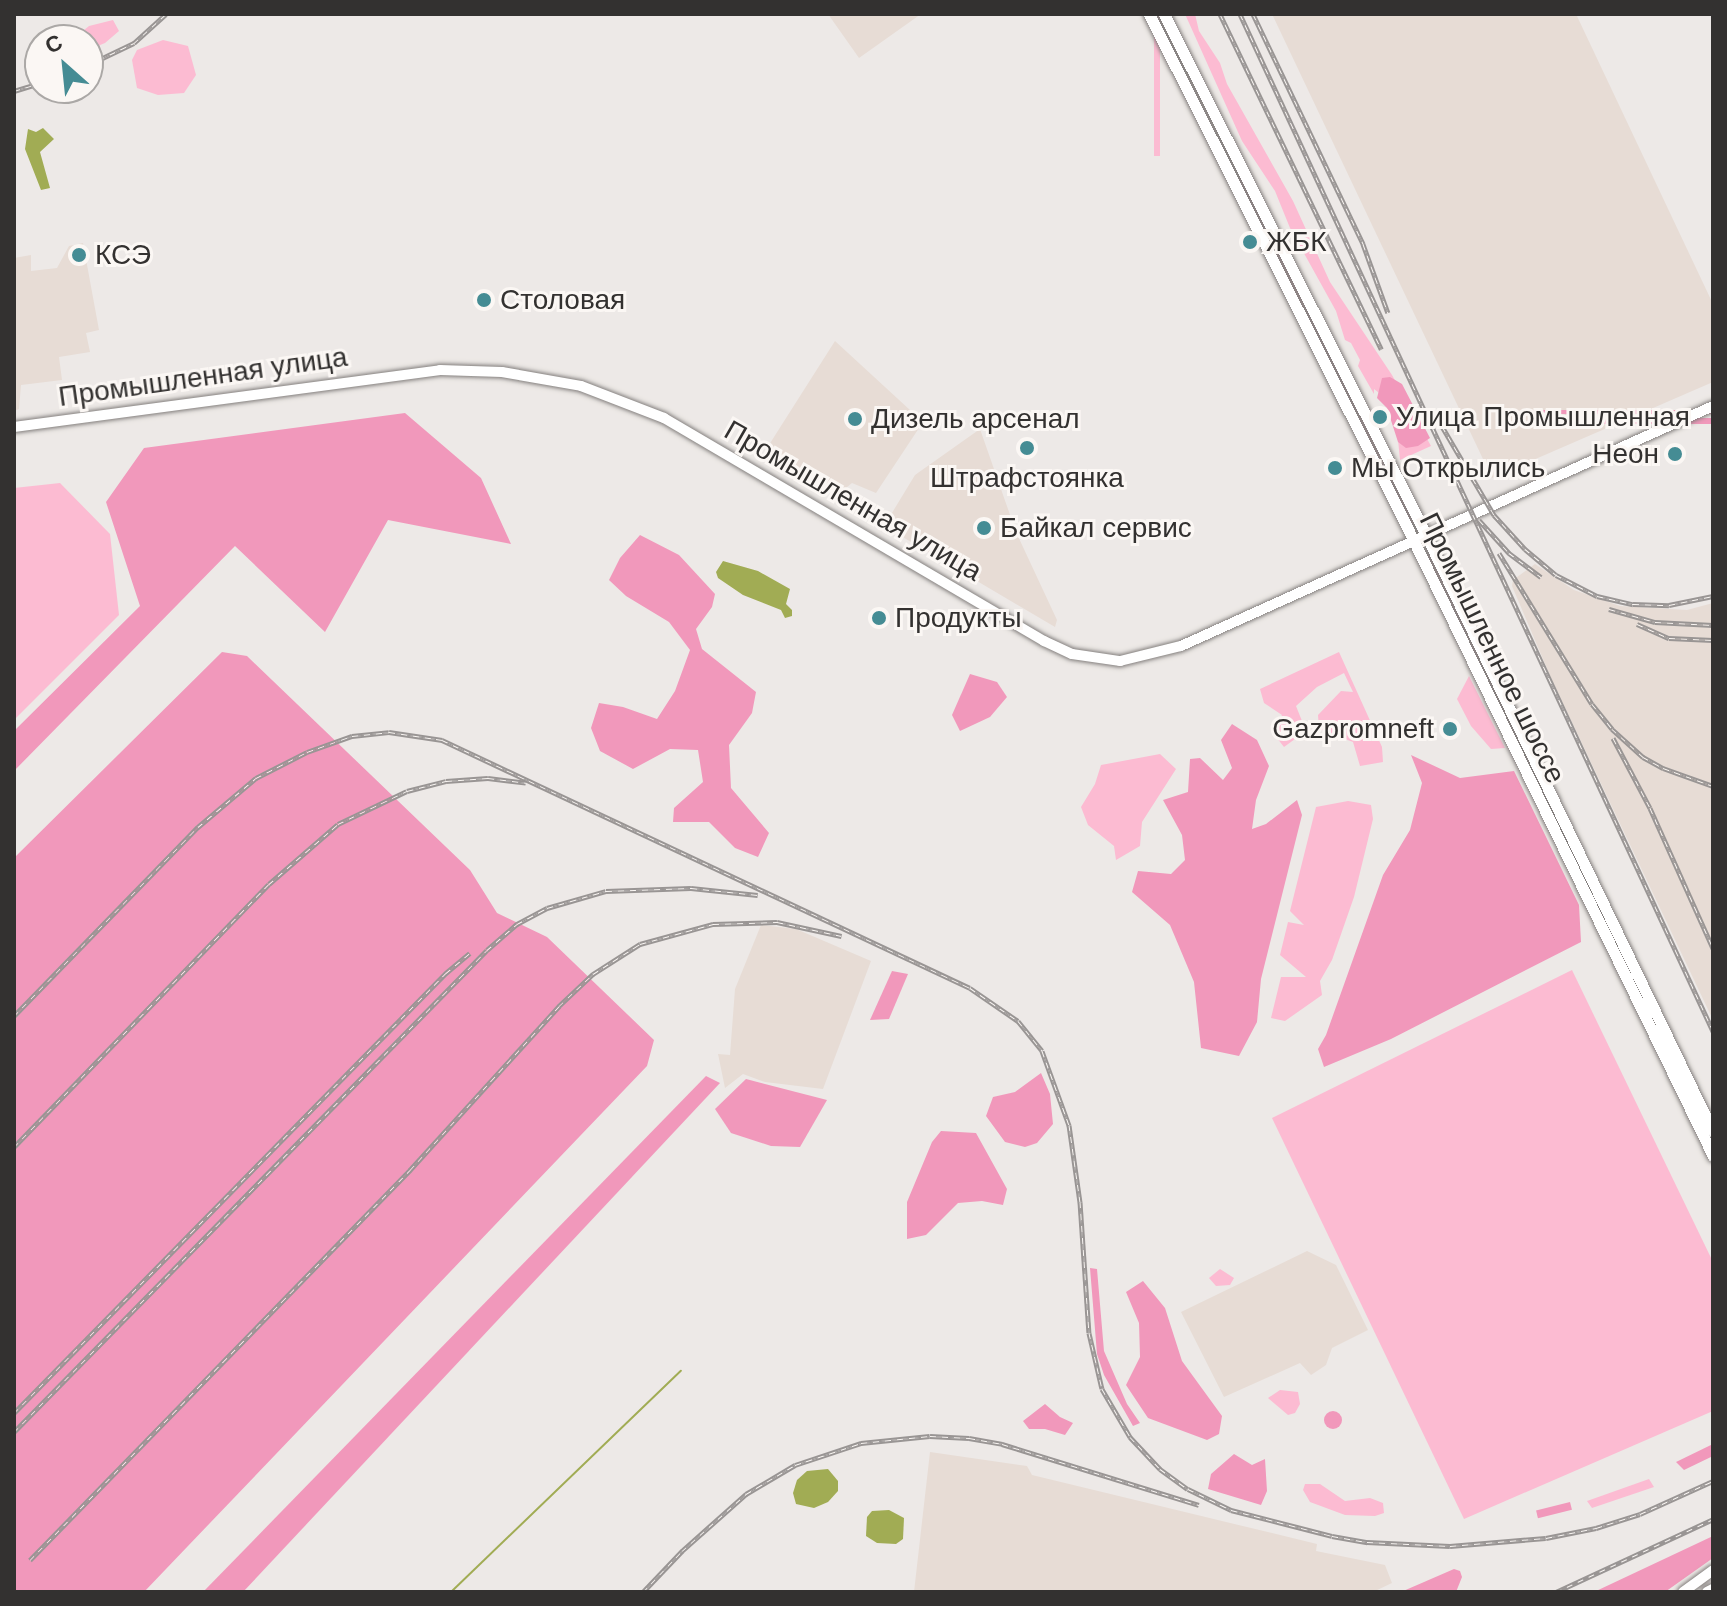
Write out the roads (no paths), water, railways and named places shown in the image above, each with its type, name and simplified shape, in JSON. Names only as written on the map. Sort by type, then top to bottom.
[{"type":"main road","name":"Промышленное шоссе","points":[[1149,14],[1709,1131]]},
{"type":"main road","name":"Промышленное шоссе","points":[[1164,14],[1426,535],[1709,1131]]},
{"type":"main road","points":[[1226,167],[1239,161]]},
{"type":"main road","points":[[1709,1131],[1713,1156]]},
{"type":"street","name":"Промышленная улица","points":[[14,427],[440,370],[502,372],[581,386],[622,399],[664,418],[1044,641],[1072,654],[1099,660],[1142,657],[1181,646],[1713,406]]},
{"type":"street","points":[[1683,1592],[1713,1570]]},
{"type":"street","points":[[1707,1592],[1713,1589]]},
{"type":"waterway","points":[[451,1592],[681,1371]]},
{"type":"railway","points":[[104,57],[134,43],[166,14]]},
{"type":"railway","points":[[1220,14],[1381,349]]},
{"type":"railway","points":[[1240,14],[1713,1031]]},
{"type":"railway","points":[[1253,14],[1363,244],[1388,313]]},
{"type":"railway","points":[[14,91],[24,88]]},
{"type":"railway","points":[[1436,416],[1494,515],[1525,549],[1556,575],[1597,596],[1633,604],[1669,605],[1713,596]]},
{"type":"railway","points":[[1479,520],[1509,553],[1541,577]]},
{"type":"railway","points":[[1499,553],[1592,704],[1612,729],[1643,757],[1663,768],[1713,786]]},
{"type":"railway","points":[[1609,609],[1655,622],[1713,625]]},
{"type":"railway","points":[[1637,624],[1669,638],[1713,640]]},
{"type":"railway","points":[[14,1016],[198,827],[256,778],[307,752],[352,736],[389,732],[442,740],[970,988],[1018,1021],[1042,1051],[1069,1125],[1080,1202],[1089,1333],[1102,1389],[1130,1437],[1160,1469],[1188,1489],[1231,1510],[1332,1536],[1367,1542],[1450,1546],[1546,1538],[1596,1528],[1640,1514],[1713,1481]]},
{"type":"railway","points":[[1613,738],[1650,808],[1713,948]]},
{"type":"railway","points":[[14,1147],[269,884],[338,824],[407,791],[446,781],[488,778],[526,783]]},
{"type":"railway","points":[[14,1432],[487,950],[517,924],[547,908],[606,891],[691,888],[758,895]]},
{"type":"railway","points":[[30,1560],[410,1170],[559,1006],[593,974],[640,944],[713,924],[777,922],[842,936]]},
{"type":"railway","points":[[14,1413],[446,973],[470,953]]},
{"type":"railway","points":[[643,1592],[682,1551],[746,1494],[795,1465],[861,1443],[930,1436],[1002,1444],[1199,1505]]},
{"type":"railway","points":[[1556,1592],[1713,1519]]},
{"type":"place","name":"ЖБК","points":[[1250,242]]},
{"type":"place","name":"КСЭ","points":[[79,255]]},
{"type":"place","name":"Столовая","points":[[484,300]]},
{"type":"place","name":"Улица Промышленная","points":[[1380,417]]},
{"type":"place","name":"Дизель арсенал","points":[[855,419]]},
{"type":"place","name":"Штрафстоянка","points":[[1027,448]]},
{"type":"place","name":"Неон","points":[[1675,454]]},
{"type":"place","name":"Мы Открылись","points":[[1335,468]]},
{"type":"place","name":"Байкал сервис","points":[[984,528]]},
{"type":"place","name":"Продукты","points":[[879,618]]},
{"type":"place","name":"Gazpromneft","points":[[1450,729]]}]
